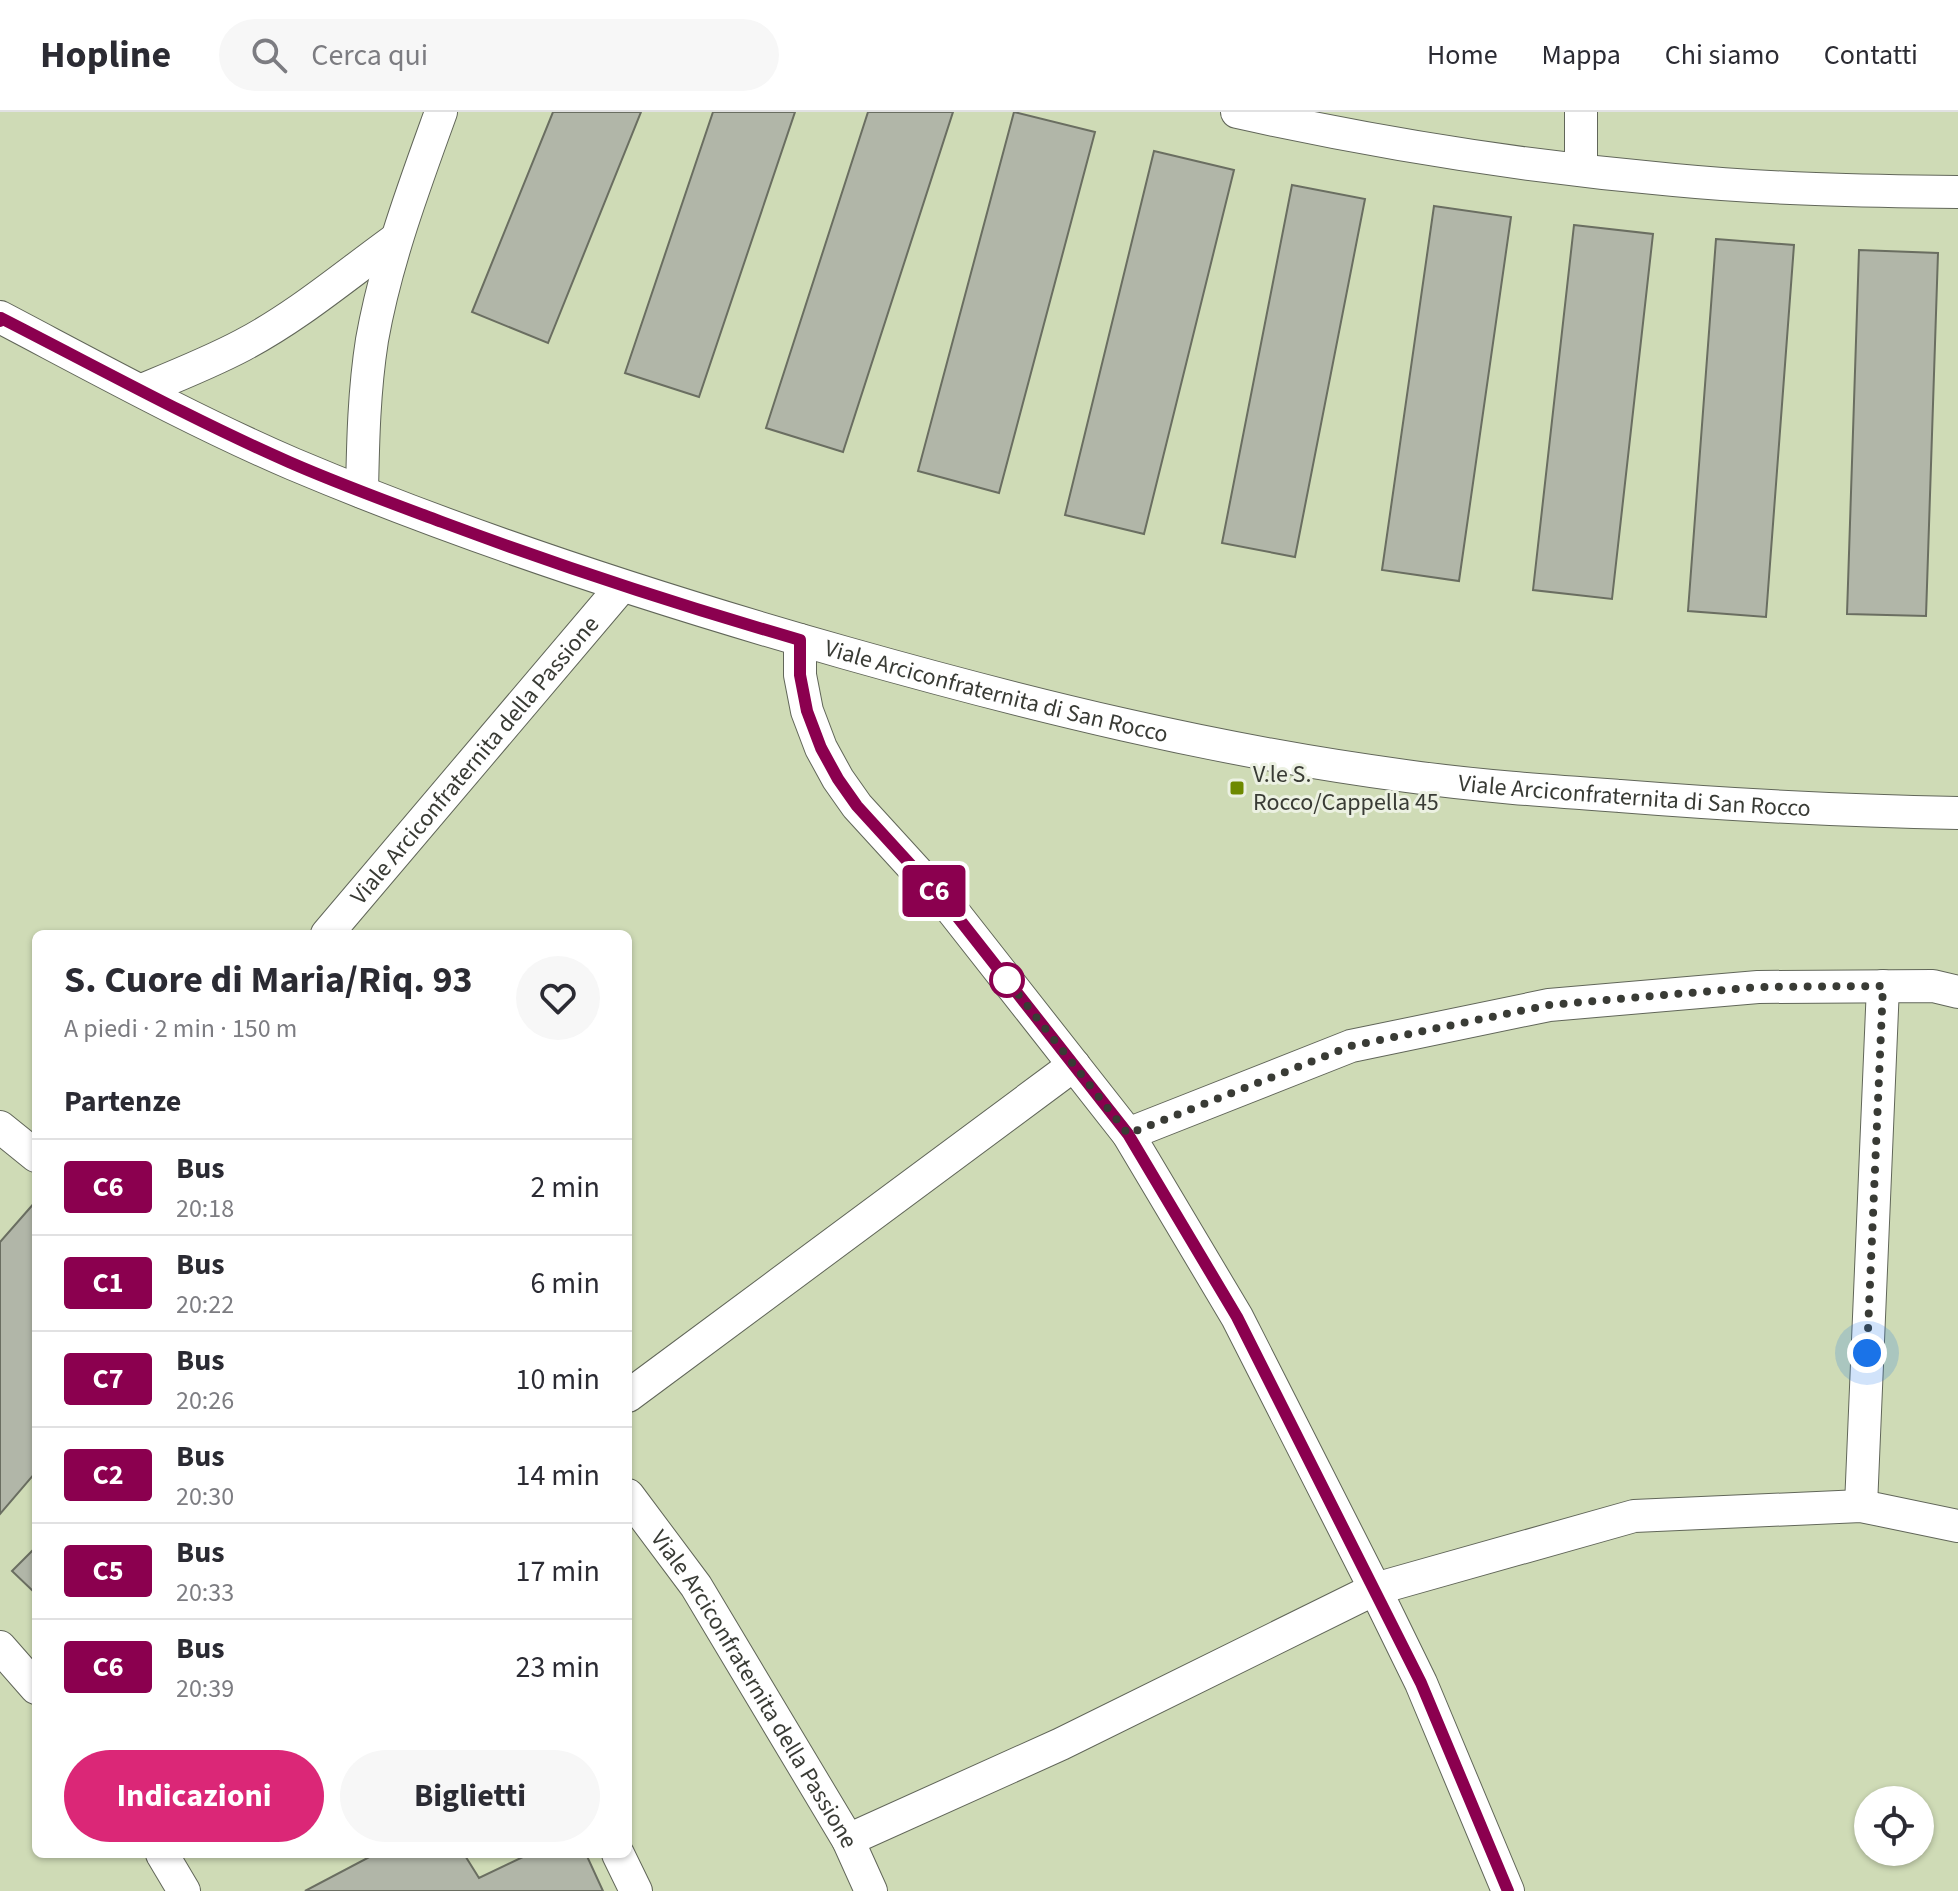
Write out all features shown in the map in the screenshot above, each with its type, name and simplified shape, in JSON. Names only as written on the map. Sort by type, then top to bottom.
[{"type":"lane","points":[[362,492],[364,412],[373,337],[396,239],[441,112]]},
{"type":"lane","points":[[1237,112],[1389,142],[1581,170],[1788,187],[1958,192]]},
{"type":"lane","points":[[1581,112],[1581,170]]},
{"type":"lane","points":[[142,390],[232,351],[279,324],[396,239]]},
{"type":"lane","name":"Viale Arciconfraternita di San Rocco","points":[[0,314],[142,390],[289,462],[362,492],[622,586],[1016,700],[1160,733],[1329,765],[1470,784],[1773,807],[1958,813]]},
{"type":"lane","name":"Viale Arciconfraternita della Passione","points":[[330,930],[622,586]]},
{"type":"lane","points":[[800,640],[800,675],[807,711],[821,748],[838,779],[857,806],[952,910],[1128,1134],[1237,1317],[1421,1683],[1508,1891]]},
{"type":"lane","points":[[1861,1506],[1883,986]]},
{"type":"lane","points":[[1128,1134],[1351,1046],[1549,1005],[1758,987],[1933,986],[1958,992]]},
{"type":"lane","points":[[632,1393],[1074,1065]]},
{"type":"lane","points":[[0,1127],[32,1153]]},
{"type":"lane","name":"Viale Arciconfraternita della Passione","points":[[632,1500],[696,1586],[848,1840],[871,1891]]},
{"type":"lane","points":[[848,1840],[1061,1744],[1375,1589],[1634,1516],[1861,1506],[1958,1526]]},
{"type":"lane","points":[[0,1647],[32,1683]]},
{"type":"lane","points":[[164,1858],[184,1891]]},
{"type":"lane","points":[[620,1858],[636,1891]]},
{"type":"green space","points":[[0,112],[1958,112],[1958,1891],[0,1891]]},
{"type":"building","points":[[553,112],[641,112],[548,343],[472,312]]},
{"type":"building","points":[[713,112],[795,112],[699,397],[625,373]]},
{"type":"building","points":[[868,112],[953,112],[843,452],[766,428]]},
{"type":"building","points":[[1014,112],[1095,132],[999,493],[918,471]]},
{"type":"building","points":[[1154,151],[1234,170],[1144,534],[1065,515]]},
{"type":"building","points":[[1292,185],[1365,199],[1295,557],[1222,543]]},
{"type":"building","points":[[1434,206],[1511,217],[1459,581],[1382,570]]},
{"type":"building","points":[[1574,225],[1653,234],[1612,599],[1533,590]]},
{"type":"building","points":[[1716,239],[1794,245],[1766,617],[1688,611]]},
{"type":"building","points":[[1859,250],[1938,253],[1926,616],[1847,614]]},
{"type":"building","points":[[32,1206],[32,1477],[0,1514],[0,1242]]},
{"type":"building","points":[[32,1551],[32,1590],[12,1571]]},
{"type":"building","points":[[367,1858],[466,1858],[479,1878],[521,1858],[588,1858],[603,1891],[305,1891]]},
{"type":"bus line","name":"C6","points":[[0,321],[1,318],[219,429],[362,492],[622,586],[800,640],[800,675],[807,711],[821,748],[838,779],[857,806],[952,910],[1128,1134],[1237,1317],[1421,1683],[1508,1891]]},
{"type":"place","name":"V.le S. Rocco/Cappella 45","points":[[1237,788]]},
{"type":"route","points":[[1007,980],[1004,976],[1128,1134],[1351,1046],[1549,1005],[1758,987],[1883,986],[1867,1353]]}]
